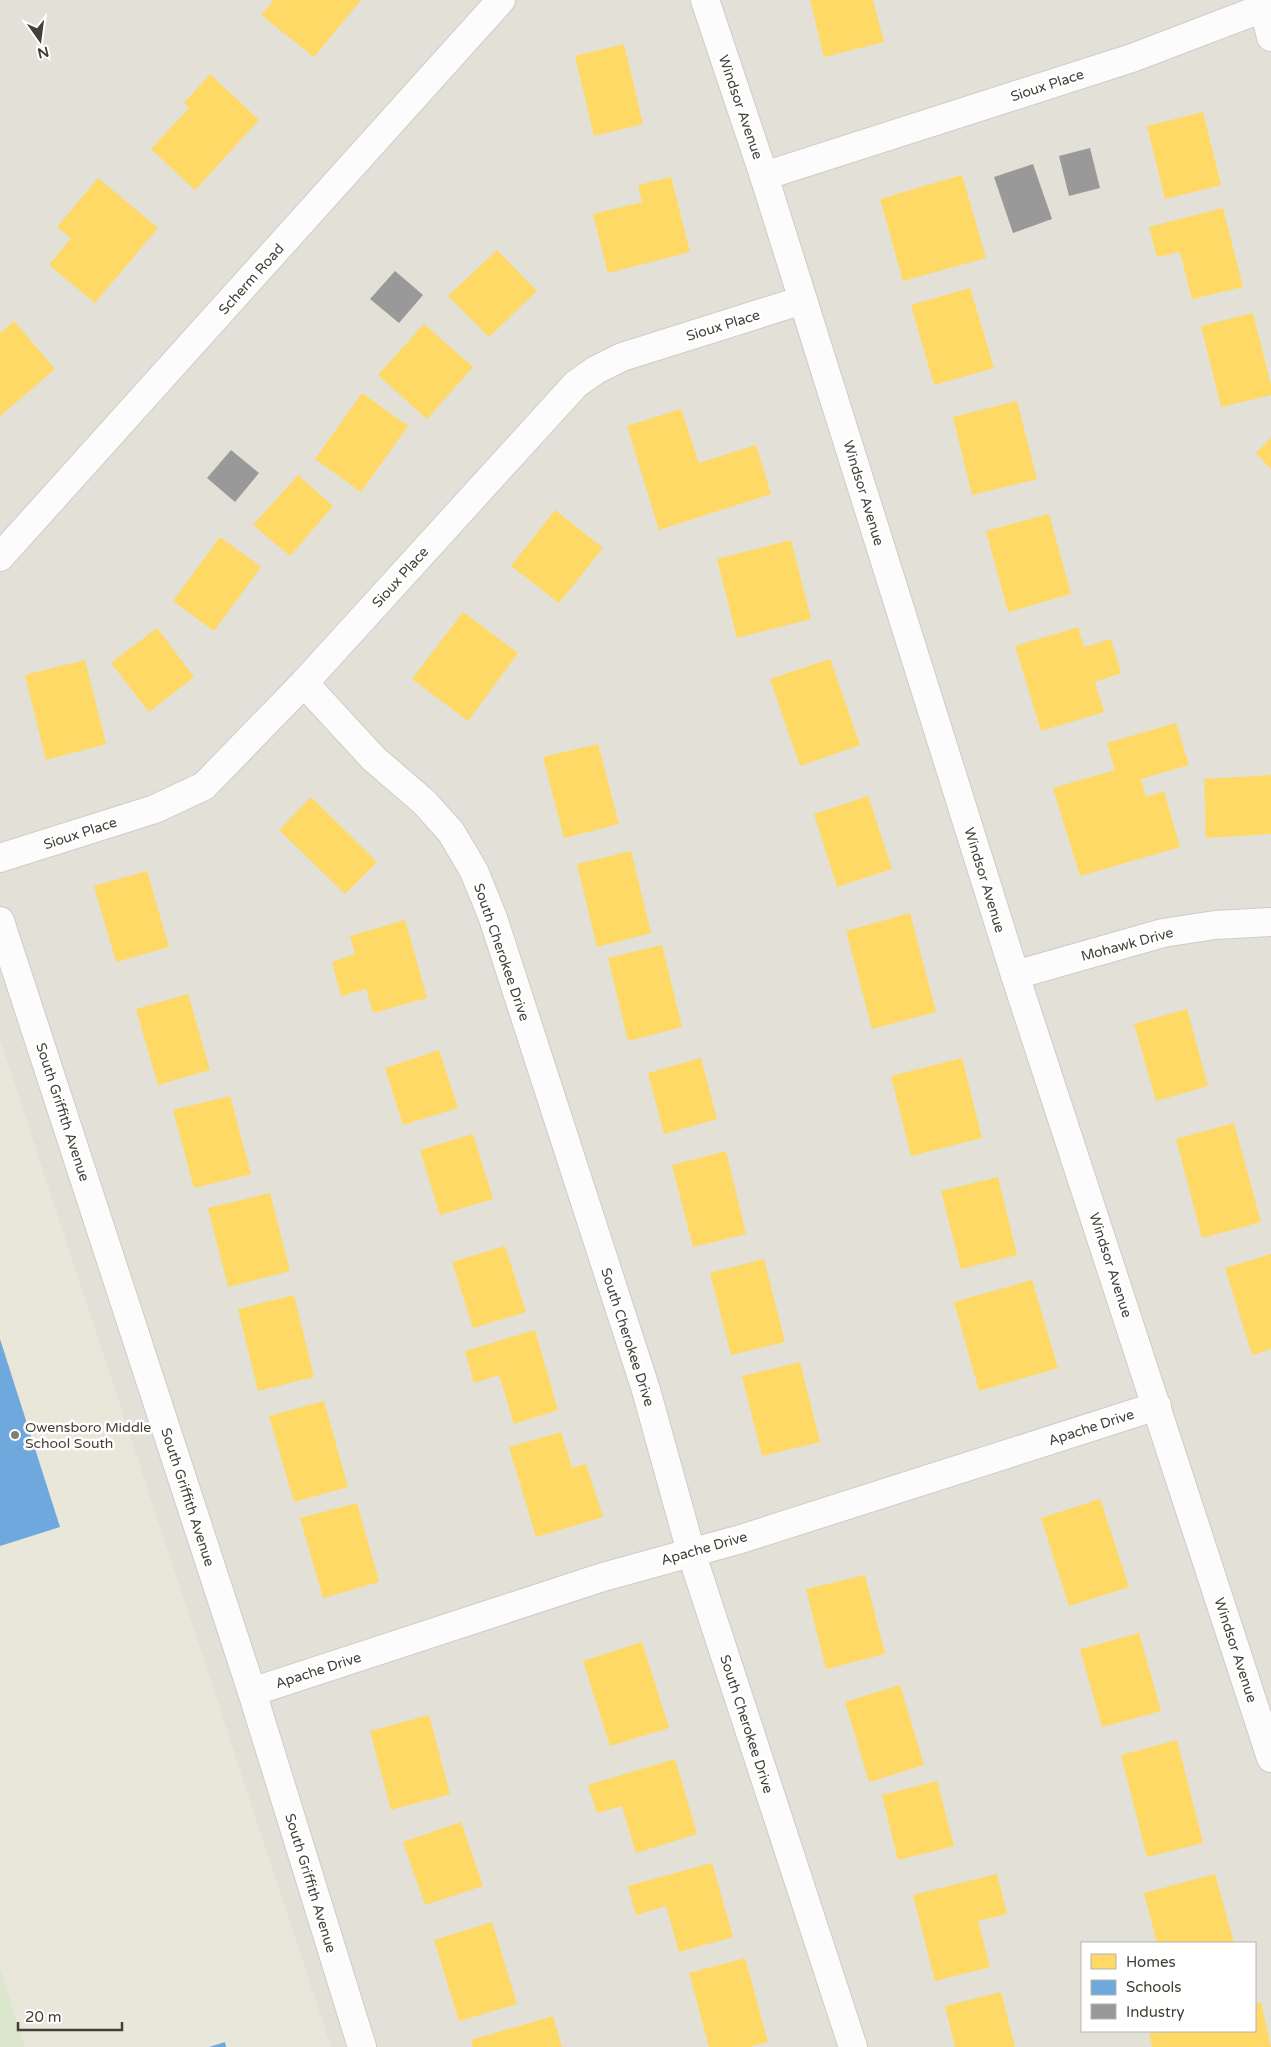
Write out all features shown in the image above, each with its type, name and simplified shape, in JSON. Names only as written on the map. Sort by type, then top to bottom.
[{"type":"street","name":"Scherm Road","points":[[0,557],[502,0]]},
{"type":"street","name":"Windsor Avenue","points":[[705,0],[764,176],[1015,975],[1271,1758]]},
{"type":"street","name":"Sioux Place","points":[[764,176],[1132,58],[1268,6]]},
{"type":"street","points":[[1268,6],[1271,36]]},
{"type":"street","name":"Sioux Place","points":[[0,858],[155,809],[204,786],[304,683],[576,384],[596,370],[622,357],[803,300]]},
{"type":"street","name":"South Cherokee Drive","points":[[304,683],[374,759],[424,802],[451,832],[474,871],[492,918],[643,1381],[691,1552],[853,2047]]},
{"type":"street","name":"South Griffith Avenue","points":[[0,921],[252,1692],[362,2047]]},
{"type":"street","name":"Mohawk Drive","points":[[1015,975],[1163,932],[1215,925],[1271,922]]},
{"type":"street","name":"Apache Drive","points":[[252,1692],[602,1577],[741,1539],[1157,1406]]},
{"type":"shaded area","points":[[0,0],[1271,0],[1271,2047],[0,2047]]},
{"type":"shaded area","points":[[0,1040],[331,2047],[0,2047]]},
{"type":"green space","points":[[0,1969],[25,2047],[0,2047]]},
{"type":"building: Homes","points":[[274,0],[361,0],[314,57],[261,15]]},
{"type":"building: Homes","points":[[810,0],[873,0],[884,42],[824,57]]},
{"type":"building: Homes","points":[[624,44],[643,124],[594,136],[575,56]]},
{"type":"building: Homes","points":[[210,74],[259,120],[195,190],[151,149],[189,108],[184,103]]},
{"type":"building: Homes","points":[[1203,112],[1221,185],[1165,199],[1147,126]]},
{"type":"building: Homes","points":[[962,175],[986,258],[903,281],[880,199]]},
{"type":"building: Homes","points":[[671,177],[690,252],[608,273],[593,214],[642,202],[638,185]]},
{"type":"building: Homes","points":[[98,178],[158,228],[95,303],[49,265],[71,238],[57,227]]},
{"type":"building: Homes","points":[[1223,208],[1243,287],[1192,299],[1180,252],[1157,257],[1149,227]]},
{"type":"building: Homes","points":[[497,250],[537,291],[489,337],[448,296]]},
{"type":"building: Homes","points":[[970,288],[994,368],[934,385],[911,305]]},
{"type":"building: Homes","points":[[1253,313],[1271,385],[1271,395],[1221,407],[1201,326]]},
{"type":"building: Homes","points":[[14,321],[55,369],[0,416],[0,333]]},
{"type":"building: Homes","points":[[424,324],[473,367],[427,419],[378,375]]},
{"type":"building: Homes","points":[[362,393],[408,426],[361,492],[315,459]]},
{"type":"building: Homes","points":[[1017,401],[1037,479],[972,495],[953,417]]},
{"type":"building: Homes","points":[[681,409],[699,463],[756,445],[771,494],[659,530],[627,426]]},
{"type":"building: Homes","points":[[1271,438],[1271,469],[1256,453]]},
{"type":"building: Homes","points":[[298,475],[333,506],[290,556],[253,525]]},
{"type":"building: Homes","points":[[555,510],[603,548],[559,603],[511,566]]},
{"type":"building: Homes","points":[[1049,514],[1071,594],[1008,612],[986,531]]},
{"type":"building: Homes","points":[[220,537],[261,567],[214,631],[173,601]]},
{"type":"building: Homes","points":[[791,540],[811,619],[737,638],[717,559]]},
{"type":"building: Homes","points":[[463,612],[518,653],[468,721],[412,679]]},
{"type":"building: Homes","points":[[1078,627],[1084,647],[1111,639],[1121,673],[1095,682],[1104,712],[1041,731],[1015,646]]},
{"type":"building: Homes","points":[[157,628],[194,677],[149,712],[111,663]]},
{"type":"building: Homes","points":[[830,659],[860,745],[800,766],[770,679]]},
{"type":"building: Homes","points":[[85,660],[106,744],[46,760],[25,675]]},
{"type":"building: Homes","points":[[1176,723],[1189,765],[1141,779],[1146,797],[1164,791],[1180,847],[1080,876],[1053,788],[1115,770],[1107,743]]},
{"type":"building: Homes","points":[[598,744],[619,824],[564,838],[543,757]]},
{"type":"building: Homes","points":[[1271,775],[1271,834],[1206,838],[1204,779]]},
{"type":"building: Homes","points":[[868,796],[892,869],[837,887],[814,814]]},
{"type":"building: Homes","points":[[311,797],[377,862],[345,894],[279,830]]},
{"type":"building: Homes","points":[[631,851],[651,933],[597,947],[577,864]]},
{"type":"building: Homes","points":[[147,871],[169,947],[116,962],[94,886]]},
{"type":"building: Homes","points":[[910,913],[936,1012],[872,1029],[846,931]]},
{"type":"building: Homes","points":[[405,920],[427,998],[373,1013],[366,989],[341,996],[332,962],[355,954],[350,936]]},
{"type":"building: Homes","points":[[662,945],[682,1027],[628,1041],[608,958]]},
{"type":"building: Homes","points":[[188,994],[210,1070],[158,1085],[136,1009]]},
{"type":"building: Homes","points":[[1187,1009],[1208,1086],[1156,1101],[1134,1024]]},
{"type":"building: Homes","points":[[439,1050],[458,1108],[403,1125],[385,1068]]},
{"type":"building: Homes","points":[[701,1058],[717,1119],[664,1134],[648,1073]]},
{"type":"building: Homes","points":[[962,1058],[982,1138],[911,1156],[891,1076]]},
{"type":"building: Homes","points":[[230,1096],[251,1174],[194,1188],[173,1110]]},
{"type":"building: Homes","points":[[1234,1123],[1261,1222],[1202,1238],[1176,1139]]},
{"type":"building: Homes","points":[[473,1134],[493,1199],[440,1215],[420,1150]]},
{"type":"building: Homes","points":[[726,1151],[746,1234],[693,1247],[672,1165]]},
{"type":"building: Homes","points":[[998,1177],[1017,1255],[961,1269],[941,1191]]},
{"type":"building: Homes","points":[[270,1193],[290,1271],[228,1287],[208,1208]]},
{"type":"building: Homes","points":[[505,1246],[526,1312],[473,1328],[452,1262]]},
{"type":"building: Homes","points":[[1271,1254],[1271,1349],[1252,1355],[1225,1268]]},
{"type":"building: Homes","points":[[764,1259],[785,1342],[731,1355],[710,1273]]},
{"type":"building: Homes","points":[[1032,1280],[1058,1368],[979,1391],[954,1302]]},
{"type":"building: Homes","points":[[294,1295],[314,1377],[258,1391],[238,1309]]},
{"type":"building: Homes","points":[[535,1330],[558,1410],[514,1424],[499,1375],[474,1383],[465,1351]]},
{"type":"building: Homes","points":[[800,1362],[820,1442],[762,1456],[742,1376]]},
{"type":"building: Homes","points":[[324,1401],[348,1487],[294,1502],[269,1416]]},
{"type":"building: Homes","points":[[561,1432],[572,1468],[586,1464],[603,1517],[536,1537],[509,1447]]},
{"type":"building: Homes","points":[[1100,1499],[1129,1587],[1069,1606],[1041,1518]]},
{"type":"building: Homes","points":[[357,1503],[379,1582],[323,1598],[300,1518]]},
{"type":"building: Homes","points":[[865,1575],[885,1654],[826,1669],[806,1589]]},
{"type":"building: Homes","points":[[1139,1633],[1161,1711],[1102,1727],[1080,1649]]},
{"type":"building: Homes","points":[[642,1642],[669,1728],[610,1746],[583,1661]]},
{"type":"building: Homes","points":[[900,1685],[924,1765],[869,1782],[845,1702]]},
{"type":"building: Homes","points":[[429,1715],[450,1794],[391,1810],[370,1731]]},
{"type":"building: Homes","points":[[1177,1740],[1203,1843],[1147,1857],[1121,1755]]},
{"type":"building: Homes","points":[[675,1759],[697,1834],[636,1853],[622,1806],[597,1813],[588,1785]]},
{"type":"building: Homes","points":[[937,1781],[954,1846],[898,1860],[882,1795]]},
{"type":"building: Homes","points":[[461,1822],[483,1886],[425,1905],[403,1842]]},
{"type":"building: Homes","points":[[712,1863],[733,1937],[679,1952],[666,1906],[636,1915],[628,1886]]},
{"type":"building: Homes","points":[[997,1874],[1007,1914],[978,1921],[990,1967],[935,1981],[913,1895]]},
{"type":"building: Homes","points":[[1215,1874],[1234,1942],[1157,1942],[1144,1893]]},
{"type":"building: Homes","points":[[492,1922],[517,2004],[459,2021],[434,1940]]},
{"type":"building: Homes","points":[[745,1958],[768,2042],[749,2047],[709,2047],[689,1973]]},
{"type":"building: Homes","points":[[1001,1992],[1015,2047],[955,2047],[945,2006]]},
{"type":"building: Homes","points":[[1261,2002],[1271,2047],[1152,2047],[1149,2034],[1156,2032],[1256,2032],[1256,2004]]},
{"type":"building: Homes","points":[[553,2016],[562,2047],[473,2047],[471,2040]]},
{"type":"building: Schools","name":"Owensboro Middle School South","points":[[0,1339],[60,1527],[0,1546]]},
{"type":"building: Schools","points":[[225,2042],[226,2047],[209,2047]]},
{"type":"building: Industry","points":[[1090,148],[1100,188],[1069,196],[1059,156]]},
{"type":"building: Industry","points":[[1033,164],[1052,219],[1013,233],[994,177]]},
{"type":"building: Industry","points":[[395,271],[423,295],[399,323],[370,299]]},
{"type":"building: Industry","points":[[231,450],[259,473],[235,502],[207,478]]},
{"type":"place","name":"Owensboro Middle School South","points":[[15,1435]]}]
